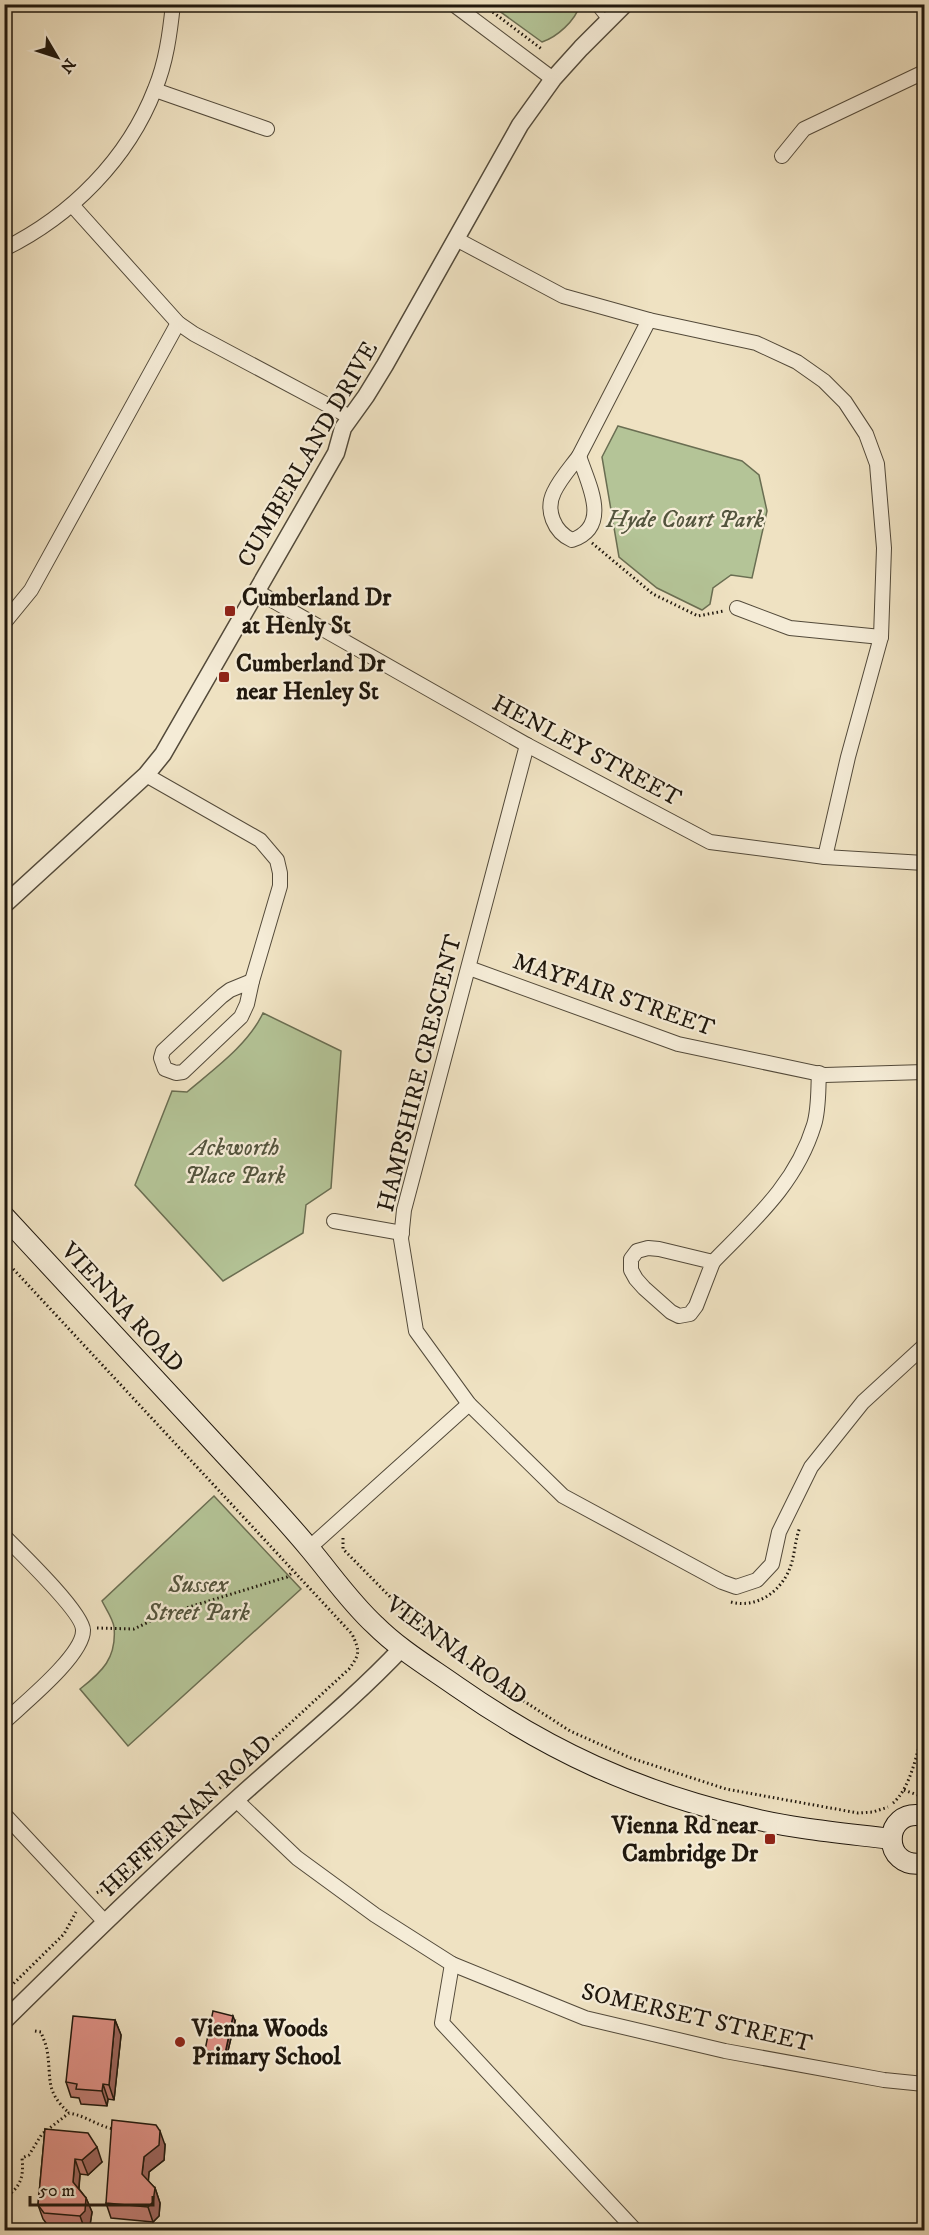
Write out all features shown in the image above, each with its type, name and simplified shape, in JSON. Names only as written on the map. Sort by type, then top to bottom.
[{"type":"main road","name":"VIENNA ROAD","points":[[4,1216],[309,1548],[342,1591],[376,1627],[402,1648],[502,1718],[560,1751],[624,1780],[691,1803],[749,1818],[812,1830],[891,1839]]},
{"type":"main road","points":[[924,1816],[909,1815],[902,1819],[896,1824],[891,1839],[892,1847],[902,1860],[909,1863],[924,1863]]},
{"type":"street","points":[[4,249],[52,222],[72,205],[98,179],[126,144],[155,90],[171,30],[173,4]]},
{"type":"street","points":[[453,4],[553,79]]},
{"type":"street","name":"CUMBERLAND DRIVE","points":[[4,905],[146,775],[163,754],[336,453],[343,428],[375,381],[520,125],[553,79],[625,4]]},
{"type":"street","points":[[782,156],[804,129],[924,72]]},
{"type":"street","points":[[155,90],[267,129]]},
{"type":"street","points":[[72,205],[178,323],[214,345],[350,417]]},
{"type":"street","points":[[456,239],[563,296],[649,320],[756,343],[797,362],[824,381],[845,402],[866,434],[877,464],[884,548],[881,637],[848,757],[825,857]]},
{"type":"street","points":[[579,456],[593,497],[594,513],[591,528],[582,536],[572,540],[563,536],[555,526],[550,512],[553,493],[579,456],[649,320]]},
{"type":"street","points":[[4,623],[31,590],[178,323]]},
{"type":"street","name":"HENLEY STREET","points":[[256,591],[527,745],[710,842],[825,857],[924,864]]},
{"type":"street","points":[[737,608],[790,628],[881,637]]},
{"type":"street","name":"HAMPSHIRE CRESCENT","points":[[527,745],[404,1210],[401,1239],[416,1331],[469,1404],[563,1496],[722,1582],[736,1587],[757,1580],[772,1564],[779,1532],[811,1467],[863,1402],[924,1346]]},
{"type":"street","points":[[146,775],[260,840],[277,860],[280,873],[280,885],[247,1004],[241,1017],[183,1072],[176,1074],[165,1069],[161,1058],[163,1051],[222,996],[252,981]]},
{"type":"street","name":"MAYFAIR STREET","points":[[469,968],[678,1044],[819,1073],[924,1072]]},
{"type":"street","points":[[713,1262],[648,1248],[637,1251],[631,1259],[631,1270],[636,1279],[671,1312],[684,1316],[690,1314],[696,1306],[713,1262],[782,1190],[799,1163],[815,1123],[819,1073]]},
{"type":"street","points":[[334,1221],[402,1233]]},
{"type":"street","points":[[309,1548],[469,1404]]},
{"type":"street","points":[[4,1536],[74,1611],[84,1628],[80,1646],[69,1659],[4,1722]]},
{"type":"street","name":"HEFFERNAN ROAD","points":[[4,2020],[105,1922],[236,1800],[374,1677],[402,1648]]},
{"type":"street","name":"SOMERSET STREET","points":[[236,1800],[297,1858],[375,1915],[452,1964],[585,2018],[725,2051],[884,2080],[924,2084]]},
{"type":"street","points":[[4,1814],[105,1922]]},
{"type":"street","points":[[452,1964],[442,2023],[635,2230]]},
{"type":"lane","points":[[598,4],[598,10],[607,21]]},
{"type":"path","points":[[482,4],[543,50]]},
{"type":"path","points":[[582,536],[653,594],[698,616],[737,608]]},
{"type":"path","points":[[4,1259],[352,1634],[358,1646],[358,1657],[349,1669],[116,1884],[96,1893]]},
{"type":"path","points":[[726,1601],[737,1604],[753,1603],[767,1596],[784,1582],[802,1522]]},
{"type":"path","points":[[344,1536],[343,1549],[408,1615],[484,1677],[570,1731],[631,1758],[726,1789],[858,1814],[887,1807],[898,1799],[924,1727]]},
{"type":"path","points":[[84,1628],[134,1629],[163,1615],[287,1577],[293,1572]]},
{"type":"path","points":[[903,1790],[924,1798]]},
{"type":"path","points":[[4,1993],[64,1934],[77,1911]]},
{"type":"path","points":[[35,2031],[40,2032],[47,2049],[51,2090],[57,2102],[69,2113],[87,2117],[109,2128],[119,2129]]},
{"type":"path","points":[[4,2198],[15,2192],[22,2180],[22,2158],[29,2156],[42,2134],[69,2113]]},
{"type":"green space","points":[[580,4],[578,11],[565,28],[542,42],[491,5]]},
{"type":"green space","name":"Hyde Court Park","points":[[618,426],[742,461],[759,475],[767,511],[752,578],[731,575],[713,588],[710,604],[702,610],[657,588],[619,557],[602,457]]},
{"type":"green space","name":"Ackworth Place Park","points":[[263,1013],[341,1051],[331,1188],[306,1205],[303,1233],[223,1281],[135,1185],[172,1091],[187,1092],[219,1065],[249,1036]]},
{"type":"green space","name":"Sussex Street Park","points":[[214,1496],[301,1589],[128,1746],[80,1689],[101,1670],[113,1647],[113,1624],[102,1601]]},
{"type":"building","points":[[213,2011],[233,2016],[225,2054],[205,2050]]},
{"type":"building","points":[[73,2016],[115,2020],[109,2085],[103,2084],[102,2091],[76,2089],[77,2084],[66,2082]]},
{"type":"building","points":[[112,2120],[156,2125],[160,2131],[159,2145],[144,2157],[142,2174],[155,2188],[153,2202],[148,2207],[106,2203]]},
{"type":"building","points":[[45,2129],[88,2133],[97,2147],[82,2160],[75,2159],[73,2182],[86,2198],[85,2211],[80,2216],[44,2213],[38,2205]]},
{"type":"building","points":[[153,2225],[157,2230],[146,2230]]},
{"type":"place","name":"Cumberland Dr at Henly St","points":[[230,611]]},
{"type":"place","name":"Cumberland Dr near Henley St","points":[[224,677]]},
{"type":"place","name":"Vienna Rd near Cambridge Dr","points":[[770,1839]]},
{"type":"place","name":"Vienna Woods Primary School","points":[[180,2042]]}]
